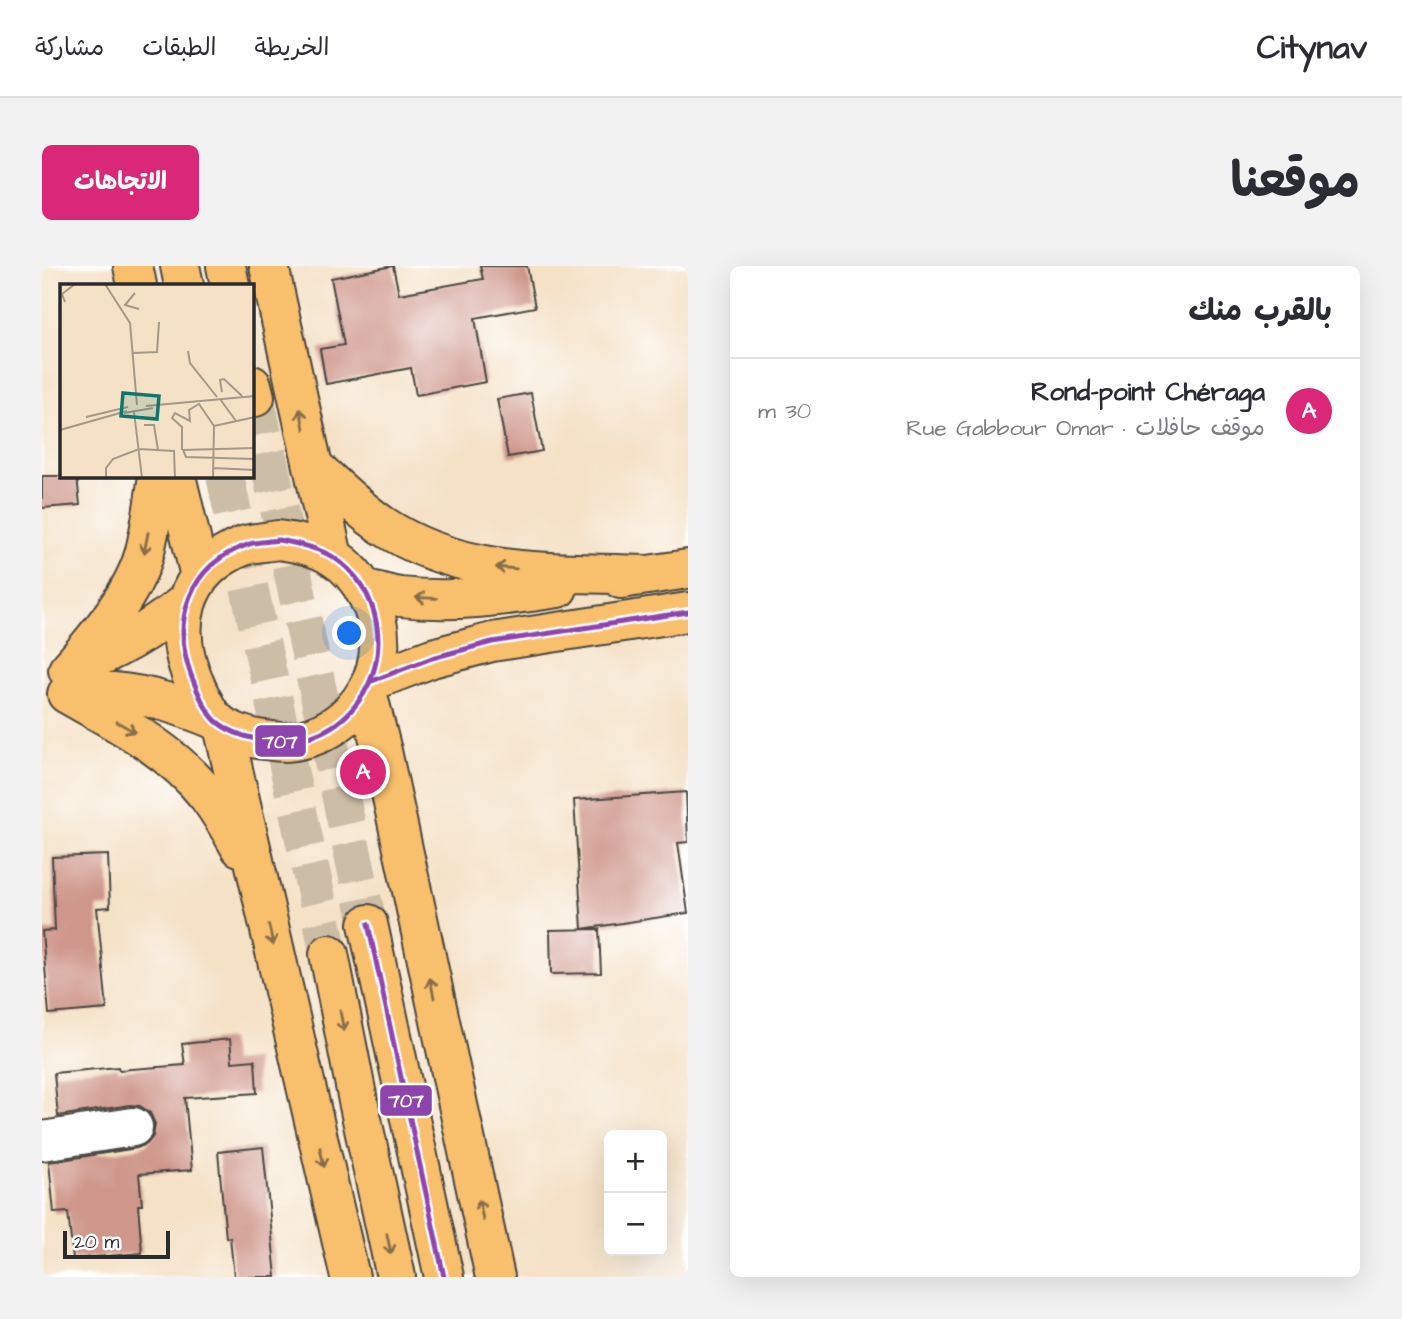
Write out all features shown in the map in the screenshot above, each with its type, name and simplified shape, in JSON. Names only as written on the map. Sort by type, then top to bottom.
[{"type":"main road","points":[[133,266],[137,284]]},
{"type":"main road","points":[[180,266],[184,284]]},
{"type":"main road","points":[[226,266],[230,284]]},
{"type":"main road","points":[[269,266],[334,557]]},
{"type":"main road","points":[[313,466],[383,526],[406,539],[455,559],[508,569],[647,575]]},
{"type":"main road","points":[[55,683],[91,644],[139,569],[145,552],[158,478]]},
{"type":"main road","points":[[176,478],[192,589],[183,628],[185,653],[191,677],[202,700],[219,723],[258,878],[349,1277]]},
{"type":"main road","points":[[278,540],[307,544],[334,557],[350,571],[363,588],[372,605],[377,624],[377,663],[370,687],[346,718],[318,734],[286,742],[253,739],[182,706],[147,696],[55,683],[159,624],[222,557],[249,544],[278,540]]},
{"type":"main road","points":[[363,588],[397,596],[483,598],[688,569]]},
{"type":"main road","points":[[370,687],[432,658],[492,642],[688,612]]},
{"type":"main road","points":[[55,683],[131,730],[176,762],[220,811],[258,878]]},
{"type":"main road","points":[[370,687],[495,1277]]},
{"type":"main road","points":[[368,924],[444,1277]]},
{"type":"main road","points":[[329,954],[396,1277]]},
{"type":"street","points":[[42,1141],[133,1127]]},
{"type":"building","points":[[393,266],[399,294],[483,279],[480,266],[527,266],[535,307],[475,318],[486,382],[416,395],[411,368],[326,384],[320,349],[344,345],[331,278]]},
{"type":"building","points":[[531,393],[542,451],[508,457],[497,399]]},
{"type":"building","points":[[42,476],[77,478],[80,505],[42,508]]},
{"type":"building","points":[[686,792],[688,842],[678,843],[688,913],[582,929],[574,800]]},
{"type":"building","points":[[108,855],[110,907],[97,908],[107,1009],[49,1014],[42,931],[55,930],[52,857]]},
{"type":"building","points":[[599,929],[601,973],[551,974],[550,930]]},
{"type":"building","points":[[230,1039],[232,1062],[255,1060],[257,1093],[185,1098],[192,1170],[139,1174],[142,1205],[138,1205],[142,1253],[73,1259],[68,1212],[54,1213],[49,1162],[137,1148],[147,1144],[153,1136],[155,1124],[150,1113],[140,1106],[130,1105],[58,1116],[54,1073],[185,1065],[182,1044]]},
{"type":"building","points":[[263,1147],[276,1277],[234,1277],[230,1237],[226,1238],[218,1152]]},
{"type":"tunnel","points":[[255,397],[368,924]]},
{"type":"tunnel","points":[[225,478],[329,954]]},
{"type":"transit line","name":"707","points":[[278,540],[320,551],[350,570],[371,605],[377,624],[378,645],[369,684],[347,714],[322,732],[276,741],[241,735],[216,721],[201,699],[191,675],[183,634],[190,597],[211,566],[227,554],[247,545],[278,540]]},
{"type":"transit line","name":"707","points":[[372,681],[432,658],[492,642],[688,612]]},
{"type":"transit line","name":"707","points":[[368,924],[444,1277]]},
{"type":"place","name":"Rond-point Chéraga","points":[[363,772]]}]
